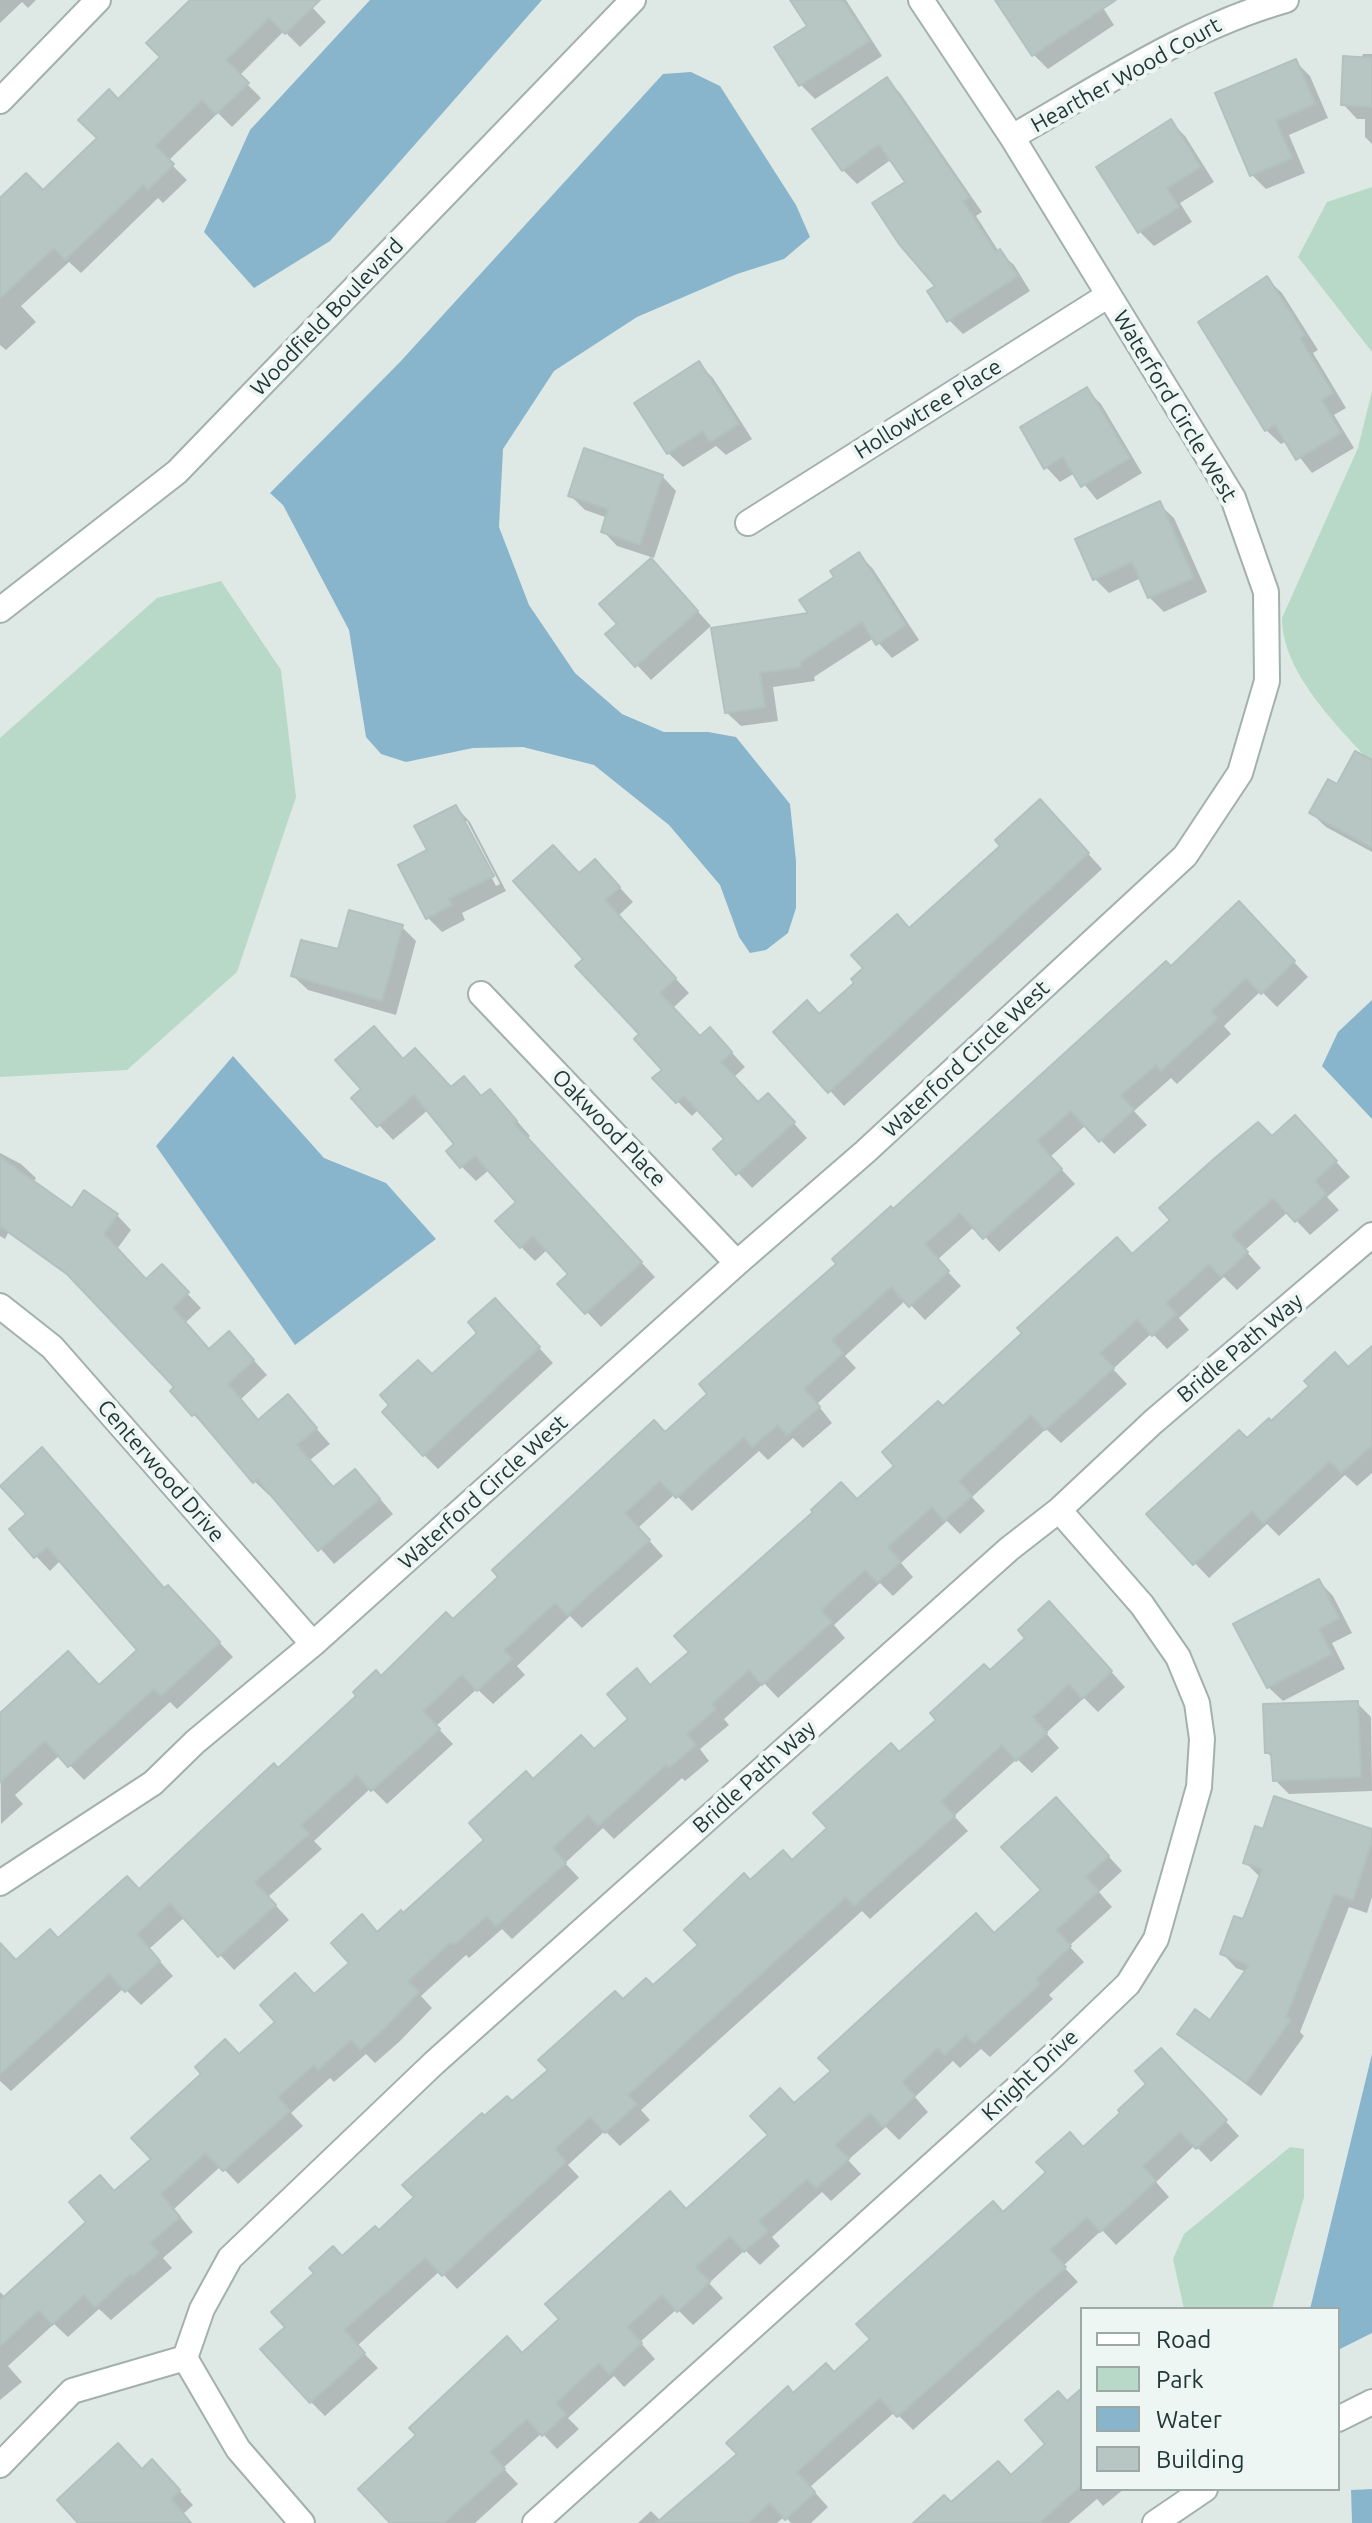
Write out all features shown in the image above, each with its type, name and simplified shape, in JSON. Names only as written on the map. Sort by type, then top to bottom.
[{"type":"street","points":[[0,101],[98,0]]},
{"type":"street","name":"Woodfield Boulevard","points":[[0,610],[177,472],[633,0]]},
{"type":"street","name":"Waterford Circle West","points":[[0,1883],[153,1783],[195,1742],[313,1644],[865,1152],[1185,856],[1240,773],[1267,681],[1266,592],[1233,498],[1012,137],[921,0]]},
{"type":"street","name":"Hearther Wood Court","points":[[1012,137],[1168,48],[1238,13],[1286,0]]},
{"type":"street","name":"Hollowtree Place","points":[[748,523],[1107,296]]},
{"type":"street","name":"Oakwood Place","points":[[481,994],[737,1263]]},
{"type":"street","name":"Bridle Path Way","points":[[185,2358],[202,2309],[230,2258],[446,2053],[1009,1549],[1059,1510],[1153,1422],[1372,1235]]},
{"type":"street","name":"Centerwood Drive","points":[[0,1306],[52,1347],[313,1644]]},
{"type":"street","name":"Knight Drive","points":[[535,2523],[1055,2054],[1128,1984],[1156,1939],[1199,1787],[1202,1739],[1197,1703],[1178,1657],[1142,1605],[1059,1510]]},
{"type":"street","points":[[0,2465],[72,2391],[185,2358],[238,2449],[302,2523]]},
{"type":"street","points":[[1340,2418],[1372,2402]]},
{"type":"street","points":[[1155,2523],[1202,2491]]},
{"type":"green space","points":[[1372,187],[1372,352],[1298,257],[1327,202]]},
{"type":"green space","points":[[1372,391],[1372,764],[1329,716],[1302,678],[1284,639],[1282,618],[1358,448]]},
{"type":"green space","points":[[221,581],[281,670],[296,797],[237,972],[127,1070],[0,1077],[0,738],[157,598]]},
{"type":"green space","points":[[1290,2147],[1304,2149],[1304,2197],[1273,2307],[1184,2307],[1173,2259],[1184,2234]]},
{"type":"water","points":[[370,0],[542,0],[330,241],[254,288],[204,232],[250,130]]},
{"type":"water","points":[[691,72],[720,86],[796,205],[810,237],[784,259],[737,274],[637,317],[554,371],[503,449],[499,527],[529,605],[575,673],[622,714],[664,732],[708,732],[736,737],[790,804],[796,861],[796,908],[788,933],[766,950],[750,953],[739,937],[720,885],[669,825],[594,765],[523,747],[473,748],[406,762],[381,754],[366,737],[349,630],[283,505],[270,493],[400,362],[663,74]]},
{"type":"water","points":[[1372,1000],[1372,1119],[1322,1066],[1338,1032]]},
{"type":"water","points":[[233,1056],[324,1158],[386,1183],[436,1239],[295,1345],[156,1146]]},
{"type":"water","points":[[1372,2054],[1372,2333],[1340,2349],[1340,2307],[1310,2307]]},
{"type":"water","points":[[1372,2489],[1372,2523],[1352,2523],[1351,2490]]},
{"type":"building","points":[[190,0],[320,0],[285,34],[269,18],[226,60],[249,83],[216,114],[202,100],[155,146],[174,164],[148,190],[143,185],[65,260],[54,248],[0,298],[0,198],[26,173],[43,190],[97,138],[78,120],[109,89],[118,99],[160,57],[146,43]]},
{"type":"building","points":[[790,0],[843,0],[870,41],[799,86],[774,47],[807,26]]},
{"type":"building","points":[[995,0],[1116,0],[1032,56]]},
{"type":"building","points":[[1343,56],[1372,58],[1372,107],[1341,105]]},
{"type":"building","points":[[1296,59],[1315,104],[1276,121],[1292,158],[1250,176],[1215,93]]},
{"type":"building","points":[[887,77],[969,197],[963,201],[996,252],[1000,249],[1018,276],[947,322],[927,291],[935,286],[899,244],[872,203],[905,182],[879,144],[842,171],[812,129]]},
{"type":"building","points":[[1171,119],[1201,167],[1167,188],[1179,207],[1138,233],[1096,167]]},
{"type":"building","points":[[1267,276],[1305,335],[1300,338],[1333,393],[1322,400],[1341,433],[1296,460],[1275,425],[1265,431],[1198,322]]},
{"type":"building","points":[[699,361],[739,424],[710,442],[703,431],[667,454],[634,403]]},
{"type":"building","points":[[1087,387],[1130,458],[1081,487],[1063,457],[1044,469],[1020,427]]},
{"type":"building","points":[[584,448],[663,475],[640,545],[601,532],[608,509],[568,496]]},
{"type":"building","points":[[1160,501],[1194,578],[1148,598],[1132,562],[1093,580],[1075,539]]},
{"type":"building","points":[[859,552],[906,625],[876,645],[862,622],[801,662],[801,667],[760,673],[765,707],[725,713],[711,628],[808,613],[799,600],[834,577],[830,571]]},
{"type":"building","points":[[651,558],[698,611],[635,667],[605,634],[617,624],[599,604]]},
{"type":"building","points":[[1355,751],[1372,760],[1372,848],[1309,813],[1328,779],[1337,784]]},
{"type":"building","points":[[1040,799],[1089,853],[828,1093],[773,1032],[807,1000],[819,1014],[854,983],[851,979],[863,968],[851,955],[897,914],[909,928],[1000,846],[995,840]]},
{"type":"building","points":[[456,805],[494,876],[449,899],[452,905],[426,919],[398,865],[427,850],[414,826]]},
{"type":"building","points":[[553,845],[579,873],[595,859],[620,887],[605,900],[676,978],[660,993],[700,1036],[710,1027],[732,1052],[721,1062],[758,1102],[768,1093],[795,1122],[736,1175],[713,1149],[724,1139],[684,1096],[676,1103],[652,1078],[662,1070],[634,1039],[639,1034],[575,966],[583,959],[513,881]]},
{"type":"building","points":[[1239,901],[1295,961],[1261,994],[1246,978],[1211,1011],[1218,1018],[1161,1071],[1156,1065],[1121,1095],[1134,1110],[1099,1142],[1071,1111],[1037,1141],[1062,1169],[983,1239],[960,1213],[925,1244],[949,1271],[909,1307],[891,1287],[832,1340],[843,1353],[804,1389],[820,1407],[787,1435],[778,1425],[752,1447],[744,1437],[676,1498],[660,1481],[625,1513],[650,1540],[567,1615],[555,1603],[504,1650],[512,1659],[477,1691],[462,1675],[423,1711],[440,1729],[371,1791],[357,1775],[301,1825],[309,1834],[255,1882],[276,1905],[218,1957],[170,1903],[137,1934],[160,1961],[125,1992],[109,1974],[0,2074],[0,1943],[16,1960],[50,1929],[58,1938],[127,1876],[139,1889],[274,1763],[278,1768],[356,1696],[353,1692],[376,1670],[381,1676],[446,1612],[453,1619],[498,1577],[492,1570],[654,1420],[665,1432],[707,1394],[699,1384],[836,1264],[832,1259],[891,1206],[893,1209],[1166,961],[1171,966]]},
{"type":"building","points":[[349,910],[403,925],[382,1001],[291,976],[301,940],[338,949]]},
{"type":"building","points":[[374,1026],[403,1059],[415,1048],[451,1087],[464,1076],[481,1096],[490,1089],[517,1121],[514,1123],[642,1262],[585,1314],[557,1284],[568,1274],[533,1236],[520,1248],[495,1221],[516,1202],[475,1156],[460,1168],[446,1151],[454,1144],[414,1095],[377,1127],[351,1098],[361,1089],[335,1060]]},
{"type":"building","points":[[1295,1115],[1337,1161],[1315,1181],[1326,1194],[1295,1222],[1273,1198],[1232,1235],[1248,1252],[1221,1277],[1209,1264],[1166,1303],[1176,1314],[1152,1336],[1137,1319],[1100,1353],[1114,1368],[1045,1430],[1031,1415],[959,1481],[972,1496],[944,1521],[932,1507],[888,1547],[901,1562],[877,1583],[865,1570],[821,1610],[832,1622],[762,1685],[749,1670],[712,1704],[716,1709],[687,1734],[696,1745],[669,1768],[666,1765],[598,1826],[588,1815],[553,1848],[566,1863],[496,1926],[487,1916],[454,1945],[451,1942],[408,1981],[419,1992],[385,2028],[360,2050],[351,2040],[318,2070],[314,2065],[278,2097],[290,2111],[223,2171],[205,2153],[161,2194],[180,2217],[150,2243],[159,2253],[133,2276],[131,2274],[95,2307],[84,2295],[52,2325],[39,2310],[0,2346],[0,2300],[86,2222],[69,2202],[100,2175],[114,2191],[151,2159],[131,2138],[201,2074],[195,2067],[225,2039],[239,2054],[275,2022],[260,2005],[295,1973],[314,1994],[349,1963],[331,1943],[362,1914],[377,1932],[401,1910],[403,1913],[484,1840],[469,1823],[526,1771],[533,1779],[581,1735],[594,1749],[628,1719],[607,1694],[637,1668],[650,1685],[689,1652],[674,1636],[813,1512],[811,1510],[841,1482],[857,1499],[894,1466],[882,1452],[938,1401],[943,1406],[1022,1333],[1017,1328],[1117,1237],[1132,1254],[1170,1220],[1159,1208],[1216,1157],[1258,1122],[1272,1136]]},
{"type":"building","points":[[0,1157],[72,1208],[84,1190],[118,1214],[104,1234],[146,1279],[162,1264],[189,1292],[173,1308],[209,1349],[229,1331],[254,1360],[228,1384],[258,1420],[288,1394],[317,1428],[297,1445],[333,1487],[355,1469],[380,1499],[318,1551],[257,1479],[253,1483],[195,1414],[192,1416],[170,1391],[174,1387],[65,1272],[0,1226]]},
{"type":"building","points":[[495,1298],[540,1347],[423,1456],[382,1412],[389,1405],[380,1395],[418,1360],[432,1374],[477,1333],[468,1322]]},
{"type":"building","points":[[1372,1346],[1372,1446],[1341,1473],[1330,1461],[1263,1523],[1252,1511],[1193,1565],[1146,1514],[1239,1430],[1247,1438],[1269,1418],[1271,1421],[1309,1386],[1304,1381],[1335,1352],[1348,1367]]},
{"type":"building","points":[[42,1447],[164,1588],[168,1585],[220,1642],[161,1696],[154,1689],[68,1767],[45,1741],[0,1782],[0,1713],[68,1651],[99,1685],[137,1650],[47,1547],[34,1558],[9,1529],[26,1514],[0,1486]]},
{"type":"building","points":[[1319,1579],[1339,1618],[1319,1629],[1332,1654],[1267,1688],[1233,1624]]},
{"type":"building","points":[[1049,1601],[1112,1671],[1082,1699],[1069,1684],[1033,1717],[1047,1733],[1016,1761],[1002,1745],[941,1801],[955,1816],[854,1906],[846,1897],[628,2095],[637,2104],[605,2133],[590,2117],[555,2149],[566,2162],[442,2276],[425,2258],[344,2330],[365,2353],[310,2403],[260,2349],[285,2327],[271,2312],[314,2273],[309,2268],[333,2246],[342,2256],[375,2226],[379,2230],[414,2197],[402,2185],[482,2113],[484,2116],[507,2096],[512,2101],[548,2070],[538,2060],[615,1991],[623,1999],[646,1978],[653,1985],[698,1945],[684,1930],[744,1873],[750,1880],[783,1850],[792,1860],[827,1828],[813,1813],[891,1743],[899,1752],[936,1720],[930,1713],[984,1664],[990,1670],[1025,1638],[1018,1630]]},
{"type":"building","points":[[1358,1701],[1361,1777],[1273,1781],[1271,1753],[1265,1753],[1263,1704]]},
{"type":"building","points":[[1274,1796],[1372,1829],[1372,1840],[1353,1900],[1334,1894],[1286,2017],[1291,2020],[1246,2083],[1177,2034],[1195,2009],[1210,2020],[1249,1965],[1220,1954],[1234,1916],[1243,1919],[1262,1869],[1243,1863],[1255,1826],[1263,1829]]},
{"type":"building","points":[[1056,1797],[1109,1856],[1086,1877],[1099,1891],[1056,1930],[1071,1946],[1036,1979],[1040,1984],[974,2044],[966,2035],[945,2055],[938,2048],[902,2082],[915,2096],[883,2127],[870,2113],[835,2145],[849,2159],[816,2188],[807,2179],[759,2221],[768,2231],[744,2252],[730,2236],[696,2267],[710,2282],[677,2312],[662,2295],[627,2327],[642,2343],[609,2374],[599,2363],[556,2403],[566,2414],[542,2436],[527,2419],[490,2452],[505,2469],[444,2523],[390,2523],[358,2489],[416,2435],[409,2428],[507,2336],[522,2353],[559,2319],[545,2304],[670,2191],[686,2209],[768,2135],[750,2116],[780,2088],[794,2103],[831,2071],[818,2058],[976,1913],[994,1933],[1041,1890],[1001,1847]]},
{"type":"building","points":[[1161,2048],[1227,2120],[1196,2149],[1180,2132],[1143,2166],[1156,2181],[1100,2232],[1087,2217],[1050,2250],[1066,2267],[897,2417],[880,2398],[797,2472],[815,2492],[785,2520],[770,2503],[748,2523],[656,2523],[737,2454],[726,2443],[788,2386],[793,2393],[826,2363],[834,2372],[870,2339],[856,2324],[993,2201],[1003,2212],[1046,2172],[1036,2162],[1070,2132],[1083,2147],[1120,2113],[1118,2110],[1146,2084],[1135,2071]]},
{"type":"building","points":[[1080,2390],[1080,2487],[1039,2523],[913,2523],[944,2495],[951,2502],[998,2461],[1011,2475],[1045,2444],[1025,2420],[1058,2391],[1067,2401]]},
{"type":"building","points":[[118,2443],[142,2469],[152,2459],[180,2490],[171,2499],[191,2523],[78,2523],[57,2500]]}]
